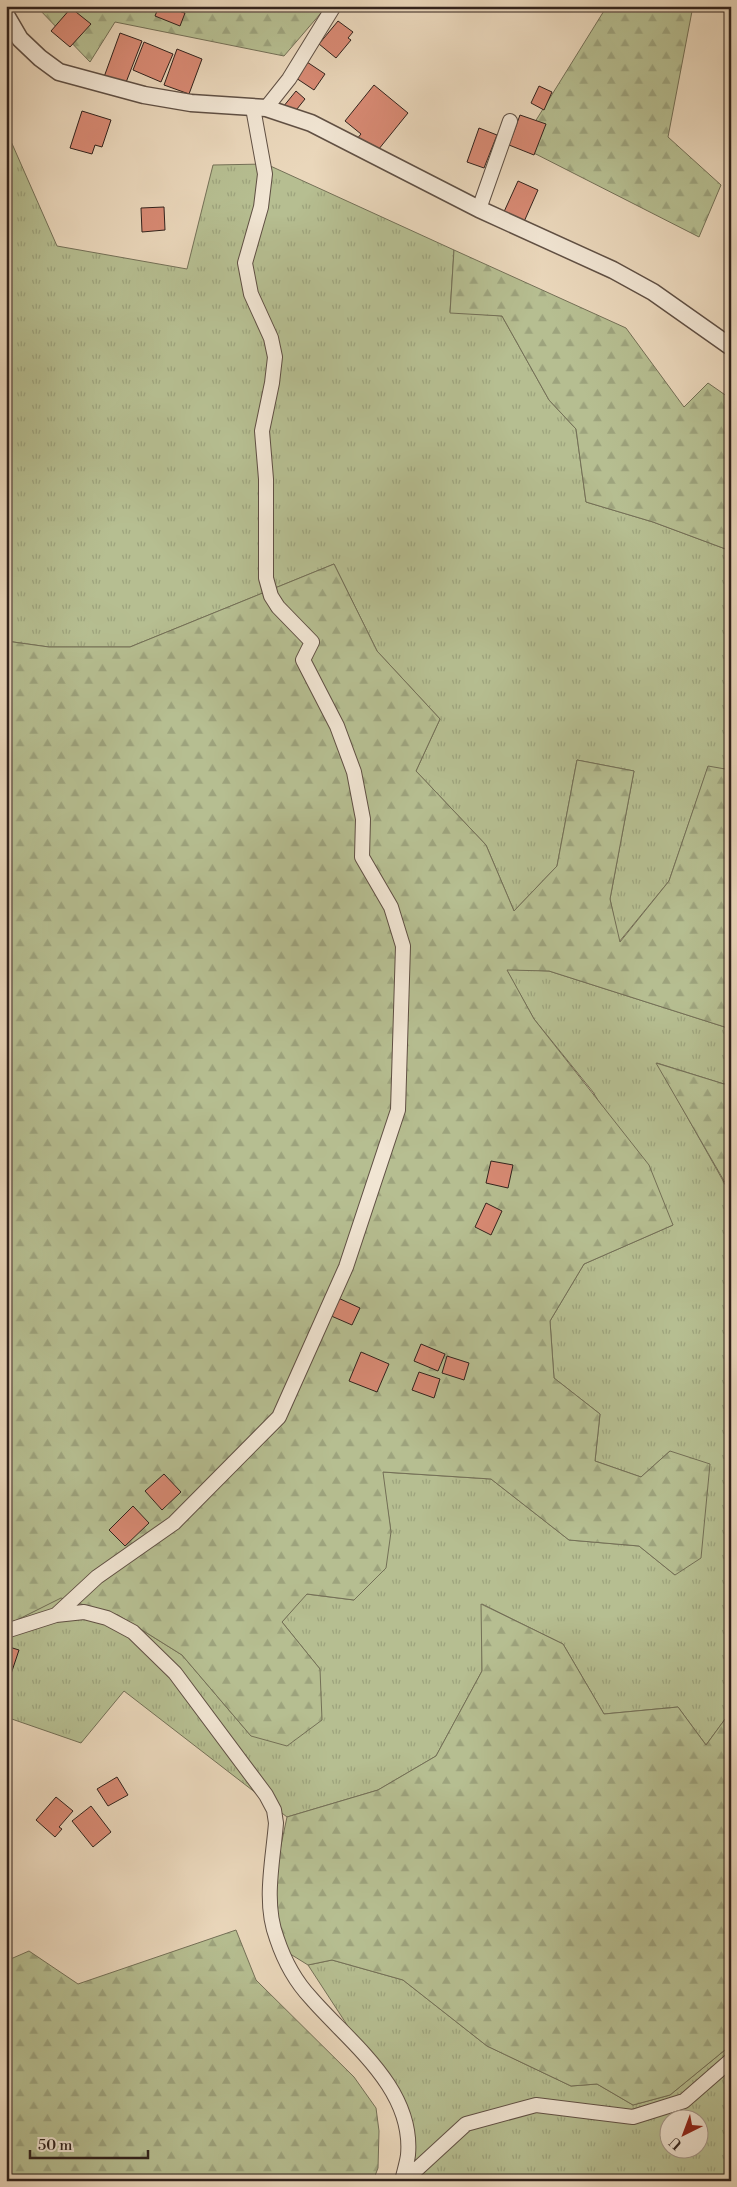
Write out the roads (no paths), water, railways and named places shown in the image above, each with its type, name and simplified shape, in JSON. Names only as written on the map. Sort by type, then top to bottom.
[{"type":"street","points":[[259,108],[289,79],[334,6]]},
{"type":"street","points":[[6,15],[20,39],[40,58],[60,72],[144,95],[191,103],[259,108],[311,123],[479,209],[612,270],[652,292],[731,347]]},
{"type":"street","points":[[56,1615],[97,1577],[174,1523],[279,1418],[346,1267],[398,1110],[403,946],[391,907],[362,857],[362,819],[354,772],[337,726],[303,660],[312,642],[278,607],[271,596],[266,578],[266,479],[262,431],[274,357],[271,338],[251,294],[245,264],[261,207],[265,174],[259,108]]},
{"type":"street","points":[[479,209],[510,121]]},
{"type":"street","points":[[6,1631],[56,1615],[84,1612],[107,1618],[132,1632],[175,1674],[266,1795],[274,1810],[276,1823],[269,1904],[276,1938],[296,1979],[310,1998],[376,2066],[392,2091],[406,2134],[408,2155],[403,2181]]},
{"type":"street","points":[[403,2181],[466,2124],[536,2105],[633,2118],[684,2101],[731,2060]]}]
